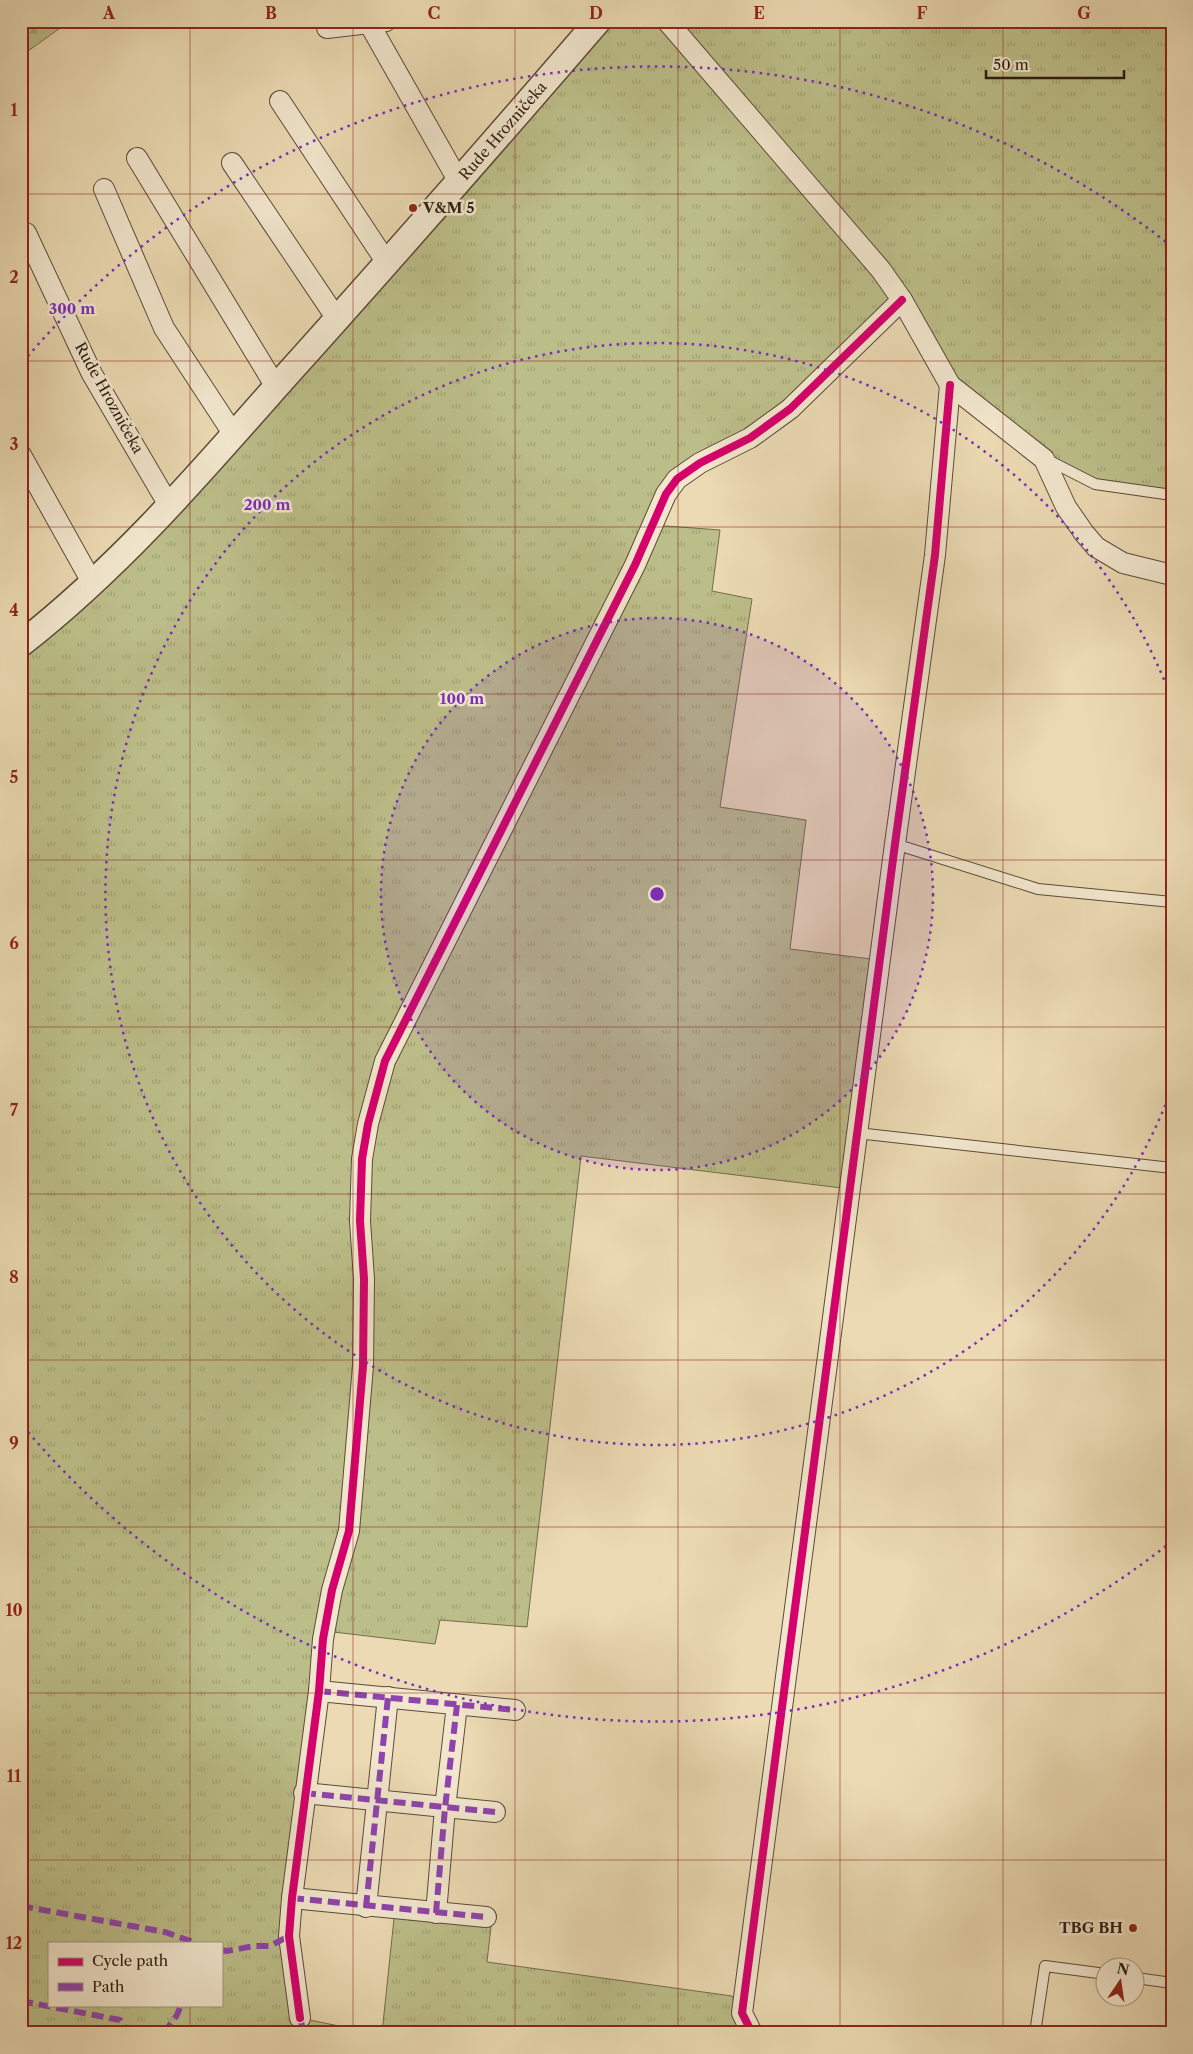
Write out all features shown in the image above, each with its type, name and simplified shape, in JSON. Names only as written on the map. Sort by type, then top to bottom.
[{"type":"street","name":"Rude Hrozničeka","points":[[21,644],[93,584],[170,507],[459,182],[598,21]]},
{"type":"street","points":[[667,21],[881,270],[902,300],[950,385],[1044,459],[1066,507],[1096,547],[1123,563],[1172,575]]},
{"type":"street","points":[[327,28],[378,23],[459,182]]},
{"type":"street","points":[[280,101],[387,263]]},
{"type":"street","points":[[137,158],[276,387]]},
{"type":"street","points":[[232,162],[337,319]]},
{"type":"street","points":[[104,189],[164,328],[234,435]]},
{"type":"street","name":"Rude Hrozničeka","points":[[26,233],[92,374],[170,507]]},
{"type":"street","points":[[300,2018],[289,1936],[292,1898],[304,1793],[319,1691],[323,1639],[332,1590],[349,1531],[362,1375],[364,1279],[360,1220],[362,1160],[368,1124],[386,1061],[635,565],[666,494],[677,479],[700,463],[750,438],[790,409],[902,300]]},
{"type":"street","points":[[752,2033],[742,2013],[895,844],[935,555],[950,385]]},
{"type":"street","points":[[21,455],[93,584]]},
{"type":"street","points":[[319,1691],[515,1710]]},
{"type":"street","points":[[366,1906],[388,1697]]},
{"type":"street","points":[[436,1913],[445,1808],[457,1705]]},
{"type":"street","points":[[304,1793],[495,1812]]},
{"type":"street","points":[[292,1898],[486,1918]]},
{"type":"lane","points":[[1044,459],[1096,484],[1172,495]]},
{"type":"lane","points":[[895,844],[1038,889],[1172,902]]},
{"type":"lane","points":[[857,1133],[1172,1168]]},
{"type":"lane","points":[[1035,2033],[1045,1966],[1096,1973]]},
{"type":"lane","points":[[1146,1979],[1172,1983]]},
{"type":"green space","points":[[21,21],[70,21],[21,56]]},
{"type":"green space","points":[[602,21],[1172,21],[1172,495],[1095,484],[1044,459],[950,385],[902,300],[790,409],[700,463],[653,525],[720,530],[712,591],[752,599],[720,807],[806,820],[790,949],[879,960],[850,1189],[581,1156],[527,1627],[440,1620],[435,1644],[325,1631],[292,1898],[300,2018],[373,2033],[21,2033],[21,648]]},
{"type":"green space","points":[[395,1909],[492,1918],[487,1962],[732,1996],[752,2033],[382,2033]]},
{"type":"marked path","points":[[319,1691],[515,1710]]},
{"type":"marked path","points":[[366,1907],[388,1697]]},
{"type":"marked path","points":[[436,1913],[445,1808],[457,1705]]},
{"type":"marked path","points":[[304,1793],[495,1812]]},
{"type":"marked path","points":[[292,1898],[486,1917]]},
{"type":"marked path","points":[[21,1906],[165,1932],[193,1942]]},
{"type":"marked path","points":[[222,1950],[270,1946],[289,1936]]},
{"type":"marked path","points":[[21,2001],[120,2020],[129,2033]]},
{"type":"marked path","points":[[164,2033],[177,2015],[181,2006]]},
{"type":"marked path","points":[[300,2018],[304,2033]]},
{"type":"cycle path","points":[[300,2018],[289,1936],[292,1898],[319,1691],[323,1639],[332,1590],[349,1531],[363,1366],[364,1279],[360,1221],[362,1159],[368,1124],[385,1061],[635,565],[666,494],[677,479],[700,463],[750,438],[790,409],[902,300]]},
{"type":"cycle path","points":[[752,2033],[742,2013],[895,844],[935,555],[950,385]]},
{"type":"place","name":"V&M 5","points":[[413,208]]},
{"type":"place","name":"TBG BH","points":[[1133,1928]]}]
